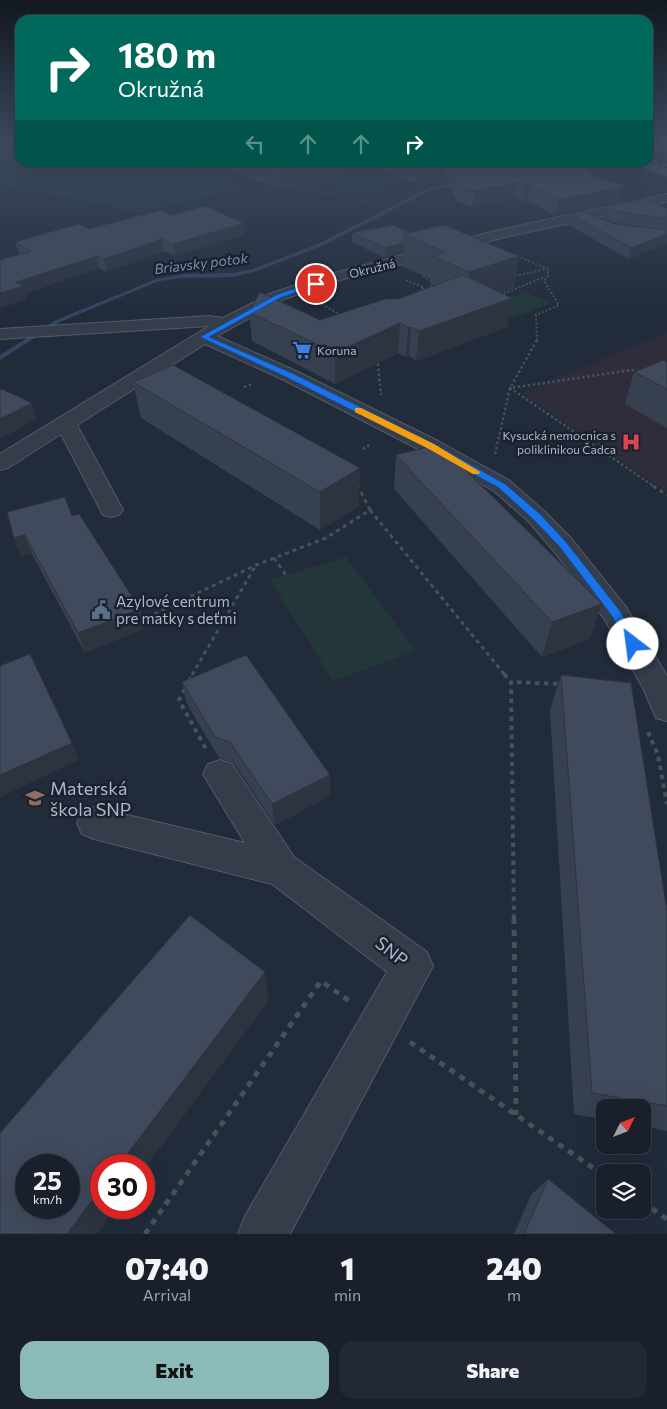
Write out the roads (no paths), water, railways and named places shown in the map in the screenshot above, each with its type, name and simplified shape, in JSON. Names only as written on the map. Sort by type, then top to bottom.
[{"type":"street","name":"Okružná","points":[[0,463],[66,424],[170,370],[204,337],[278,296],[335,277],[499,234],[659,200]]},
{"type":"street","points":[[581,216],[605,226]]},
{"type":"street","points":[[6,334],[209,321],[225,324]]},
{"type":"street","points":[[204,337],[291,376],[430,446],[502,486],[536,516],[562,544],[616,614],[659,688],[667,709]]},
{"type":"street","points":[[66,424],[111,510]]},
{"type":"street","points":[[220,774],[282,869]]},
{"type":"street","name":"SNP","points":[[94,823],[282,869],[413,966],[263,1234]]},
{"type":"waterway","name":"Briavsky potok","points":[[0,358],[58,321],[158,280],[183,276],[233,275],[255,270],[320,245],[409,200]]},
{"type":"place","name":"Koruna","points":[[302,350]]},
{"type":"place","name":"Kysucká nemocnica s poliklinikou Čadca","points":[[631,442]]},
{"type":"place","name":"Azylové centrum pre matky s deťmi","points":[[101,610]]},
{"type":"place","name":"Materská škola SNP","points":[[35,798]]}]
